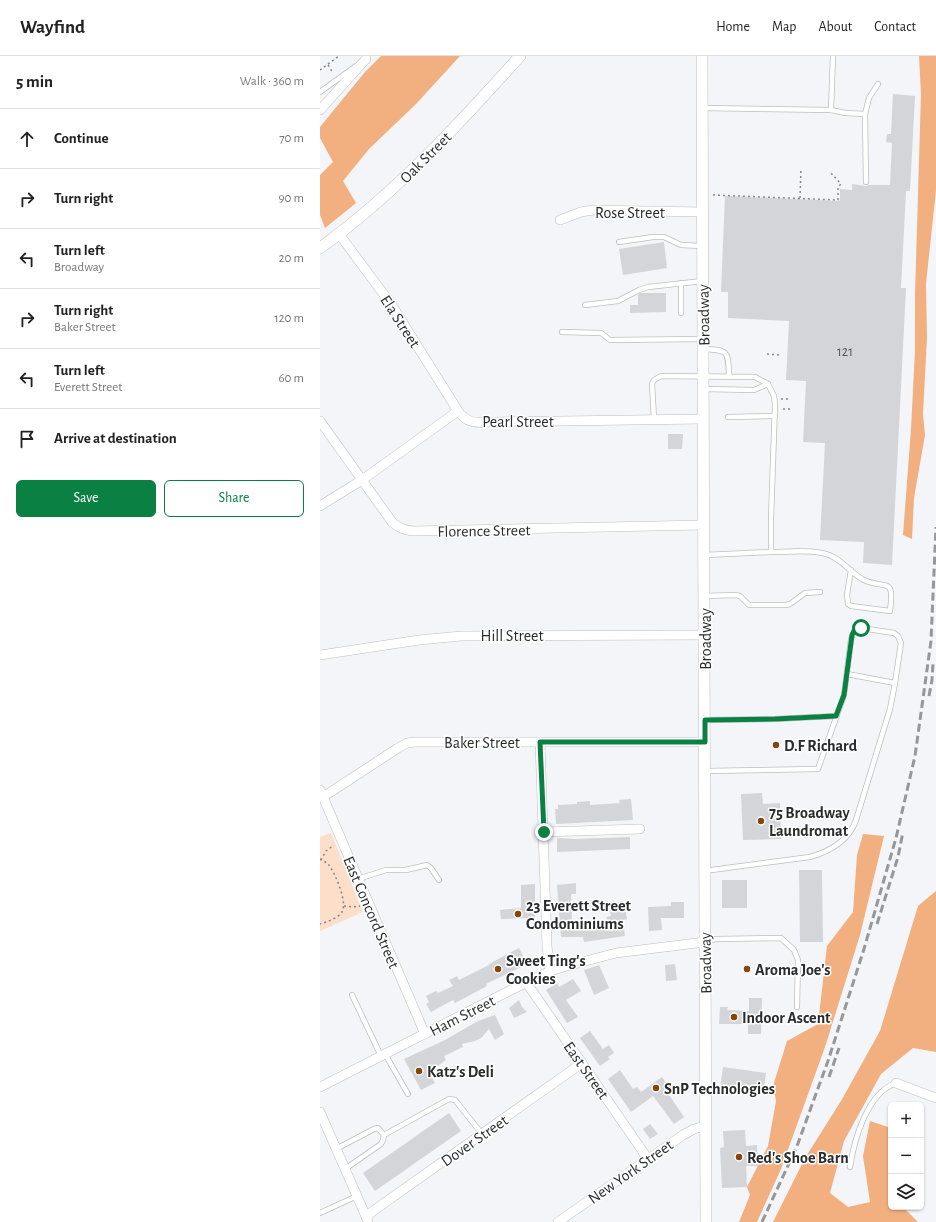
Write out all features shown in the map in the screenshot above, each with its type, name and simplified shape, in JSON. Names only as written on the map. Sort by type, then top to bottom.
[{"type":"street","name":"Oak Street","points":[[320,248],[340,234],[417,167],[467,116],[520,56]]},
{"type":"street","name":"Broadway","points":[[702,56],[706,1222]]},
{"type":"street","points":[[320,110],[368,57]]},
{"type":"street","name":"Rose Street","points":[[560,220],[581,212],[593,210],[702,212]]},
{"type":"street","name":"Ela Street","points":[[340,234],[391,304],[458,411]]},
{"type":"street","name":"Pearl Street","points":[[320,506],[362,480],[458,411],[463,417],[473,422],[703,419]]},
{"type":"street","name":"Florence Street","points":[[320,421],[398,527],[404,530],[703,525]]},
{"type":"street","name":"Hill Street","points":[[320,655],[419,640],[461,636],[704,635]]},
{"type":"street","name":"Baker Street","points":[[322,793],[407,743],[425,741],[705,742]]},
{"type":"street","points":[[540,742],[547,946],[550,971]]},
{"type":"street","name":"East Concord Street","points":[[322,793],[425,1034]]},
{"type":"street","points":[[544,832],[640,829]]},
{"type":"street","name":"Ham Street","points":[[320,1087],[550,971],[580,962],[616,954],[705,942]]},
{"type":"street","name":"East Street","points":[[526,982],[648,1159]]},
{"type":"street","name":"Dover Street","points":[[367,1219],[582,1063]]},
{"type":"street","points":[[896,1083],[936,1098]]},
{"type":"street","points":[[320,1112],[367,1219]]},
{"type":"street","name":"New York Street","points":[[558,1222],[683,1135],[694,1129],[705,1126]]},
{"type":"lane","points":[[832,110],[833,56]]},
{"type":"lane","points":[[320,92],[368,57]]},
{"type":"lane","points":[[866,182],[865,114],[869,98],[878,84]]},
{"type":"lane","points":[[702,108],[832,110],[844,113],[865,114]]},
{"type":"lane","points":[[619,242],[653,237],[664,237],[681,245],[702,246]]},
{"type":"lane","points":[[585,304],[618,301],[648,287],[703,281]]},
{"type":"lane","points":[[681,283],[681,313]]},
{"type":"lane","points":[[562,332],[601,333],[610,340],[703,344],[722,350],[729,357],[729,376]]},
{"type":"lane","points":[[654,420],[652,384],[654,380],[661,376],[755,377],[768,384],[774,399],[775,408],[771,552]]},
{"type":"lane","points":[[703,389],[754,390],[768,384]]},
{"type":"lane","points":[[728,417],[775,416]]},
{"type":"lane","points":[[704,555],[771,552],[821,552],[834,557],[869,582],[886,585],[892,595],[890,611],[851,606],[848,604],[847,595],[851,570]]},
{"type":"lane","points":[[704,596],[736,595],[740,596],[749,605],[786,605],[790,604],[805,593],[820,592]]},
{"type":"lane","points":[[704,870],[810,857],[833,848],[849,836],[854,828],[890,709],[901,643],[898,636],[894,633],[861,628],[855,629],[851,639],[844,695],[818,769],[705,771]]},
{"type":"lane","points":[[847,674],[895,683]]},
{"type":"lane","points":[[705,720],[836,716]]},
{"type":"lane","points":[[358,879],[386,870],[406,870],[427,865],[431,868],[439,880]]},
{"type":"lane","points":[[705,942],[716,939],[781,938],[794,950],[798,960],[797,1007]]},
{"type":"lane","points":[[352,995],[383,1055],[408,1094]]},
{"type":"lane","points":[[850,1167],[855,1137],[861,1122],[872,1104],[885,1089],[896,1083]]},
{"type":"lane","points":[[384,1134],[442,1103],[453,1099],[458,1103],[482,1135]]},
{"type":"lane","points":[[336,1149],[374,1129],[378,1128],[384,1134]]},
{"type":"lane","points":[[345,1169],[381,1144],[384,1134]]},
{"type":"lane","points":[[320,1213],[357,1196]]},
{"type":"path","points":[[320,70],[339,56]]},
{"type":"path","points":[[328,65],[331,70]]},
{"type":"path","points":[[800,198],[801,168]]},
{"type":"path","points":[[713,195],[838,200],[838,187],[841,184],[831,173]]},
{"type":"path","points":[[767,354],[780,355]]},
{"type":"path","points":[[774,399],[791,399]]},
{"type":"path","points":[[775,408],[791,409]]},
{"type":"path","points":[[320,924],[339,915],[343,911],[344,906],[343,897],[333,872],[328,864],[321,859],[326,851],[334,845]]},
{"type":"path","points":[[344,906],[360,906]]},
{"type":"shaded area","points":[[381,56],[460,56],[416,104],[369,149],[343,181],[356,203],[325,228],[320,215],[320,175],[333,162],[320,138],[320,127],[365,72]]},
{"type":"shaded area","points":[[919,56],[936,56],[936,190],[926,284],[927,338],[923,414],[925,435],[914,498],[912,539],[903,535],[915,350],[915,294],[921,94]]},
{"type":"shaded area","points":[[331,833],[363,912],[320,931],[320,837]]},
{"type":"shaded area","points":[[863,834],[884,836],[860,935],[825,1047],[781,1169],[757,1222],[739,1222],[750,1195],[747,1187],[768,1146],[776,1101],[773,1086],[787,1041],[818,1024],[827,946],[853,912],[857,855]]},
{"type":"shaded area","points":[[936,891],[936,1052],[913,1048],[881,1074],[844,1141],[830,1193],[848,1207],[870,1202],[863,1156],[870,1121],[888,1127],[888,1210],[906,1210],[918,1222],[773,1222],[805,1158],[841,1101],[880,1031],[918,906]]},
{"type":"building","points":[[893,94],[915,96],[910,191],[906,191],[901,288],[906,288],[892,565],[863,563],[864,542],[820,540],[825,443],[803,442],[806,381],[786,380],[789,321],[728,318],[728,292],[721,292],[725,196],[840,201],[840,189],[852,190],[852,184],[866,186],[890,185],[892,143],[886,142],[887,134],[891,134]]},
{"type":"building","points":[[664,242],[667,268],[623,275],[619,249]]},
{"type":"building","points":[[640,293],[666,293],[666,312],[630,313],[630,305],[638,305],[638,295]]},
{"type":"building","points":[[668,434],[683,434],[682,449],[668,449]]},
{"type":"building","name":"75 Broadway Laundromat","points":[[762,793],[763,804],[780,803],[781,839],[743,840],[741,794]]},
{"type":"building","points":[[631,799],[633,820],[556,824],[555,809],[558,809],[558,805],[577,804],[577,802],[590,801],[590,805],[620,803],[619,800]]},
{"type":"building","points":[[630,837],[630,849],[557,852],[557,838],[575,839]]},
{"type":"building","points":[[799,870],[822,870],[823,942],[800,942]]},
{"type":"building","points":[[722,880],[747,880],[747,908],[722,908]]},
{"type":"building","points":[[576,883],[576,894],[571,894],[572,924],[607,920],[606,917],[611,916],[610,910],[614,909],[613,903],[624,901],[627,919],[623,920],[625,936],[584,942],[583,937],[561,937],[557,885]]},
{"type":"building","points":[[535,884],[535,918],[501,919],[500,910],[521,908],[521,885]]},
{"type":"building","points":[[671,902],[684,902],[684,918],[661,918],[662,930],[649,931],[648,907],[671,906]]},
{"type":"building","points":[[519,948],[527,964],[486,984],[487,986],[455,1003],[453,1000],[431,1012],[426,1004],[429,1002],[426,996],[436,991],[438,993],[453,986],[449,980],[457,976],[459,980]]},
{"type":"building","points":[[675,964],[677,980],[666,981],[665,965]]},
{"type":"building","points":[[599,965],[609,988],[594,995],[584,970]]},
{"type":"building","points":[[573,979],[581,991],[566,1000],[578,1017],[567,1023],[546,990],[557,983],[559,987]]},
{"type":"building","points":[[749,998],[762,998],[761,1034],[748,1034],[748,1024],[719,1024],[720,1007],[728,1007],[727,1010],[749,1011]]},
{"type":"building","points":[[519,1000],[522,1007],[527,1012],[514,1018],[509,1008]]},
{"type":"building","points":[[495,1015],[504,1034],[495,1040],[489,1029],[481,1038],[462,1044],[463,1047],[444,1056],[446,1060],[429,1072],[435,1083],[421,1090],[404,1059],[445,1040],[478,1021]]},
{"type":"building","points":[[590,1031],[603,1049],[609,1045],[614,1053],[608,1057],[610,1059],[600,1066],[580,1038]]},
{"type":"building","points":[[723,1067],[766,1073],[763,1094],[720,1088]]},
{"type":"building","points":[[620,1070],[633,1089],[637,1087],[641,1092],[662,1077],[671,1090],[667,1092],[684,1117],[674,1124],[653,1096],[631,1112],[608,1079]]},
{"type":"building","points":[[449,1113],[461,1131],[375,1191],[363,1173]]},
{"type":"building","points":[[650,1124],[658,1134],[650,1139],[643,1129]]},
{"type":"building","name":"Red's Shoe Barn","points":[[745,1130],[746,1146],[757,1145],[758,1166],[746,1166],[747,1187],[722,1188],[720,1148],[724,1147],[723,1131]]},
{"type":"railway","points":[[762,1222],[797,1146],[828,1061],[864,949],[896,838],[915,756],[931,641],[936,527]]},
{"type":"railway","points":[[929,696],[933,663]]},
{"type":"railway","points":[[877,924],[898,857],[903,832]]},
{"type":"railway","points":[[829,1077],[839,1048]]},
{"type":"place","name":"D.F Richard","points":[[776,745]]},
{"type":"place","name":"75 Broadway Laundromat","points":[[761,821]]},
{"type":"place","name":"23 Everett Street Condominiums","points":[[518,914]]},
{"type":"place","name":"Sweet Ting's Cookies","points":[[498,969]]},
{"type":"place","name":"Aroma Joe's","points":[[747,969]]},
{"type":"place","name":"Indoor Ascent","points":[[734,1017]]},
{"type":"place","name":"Katz's Deli","points":[[419,1071]]},
{"type":"place","name":"SnP Technologies","points":[[656,1088]]},
{"type":"place","name":"Red's Shoe Barn","points":[[739,1157]]},
{"type":"route","points":[[544,832],[540,742],[705,742],[705,720],[836,716],[844,695],[853,631],[861,628]]}]
